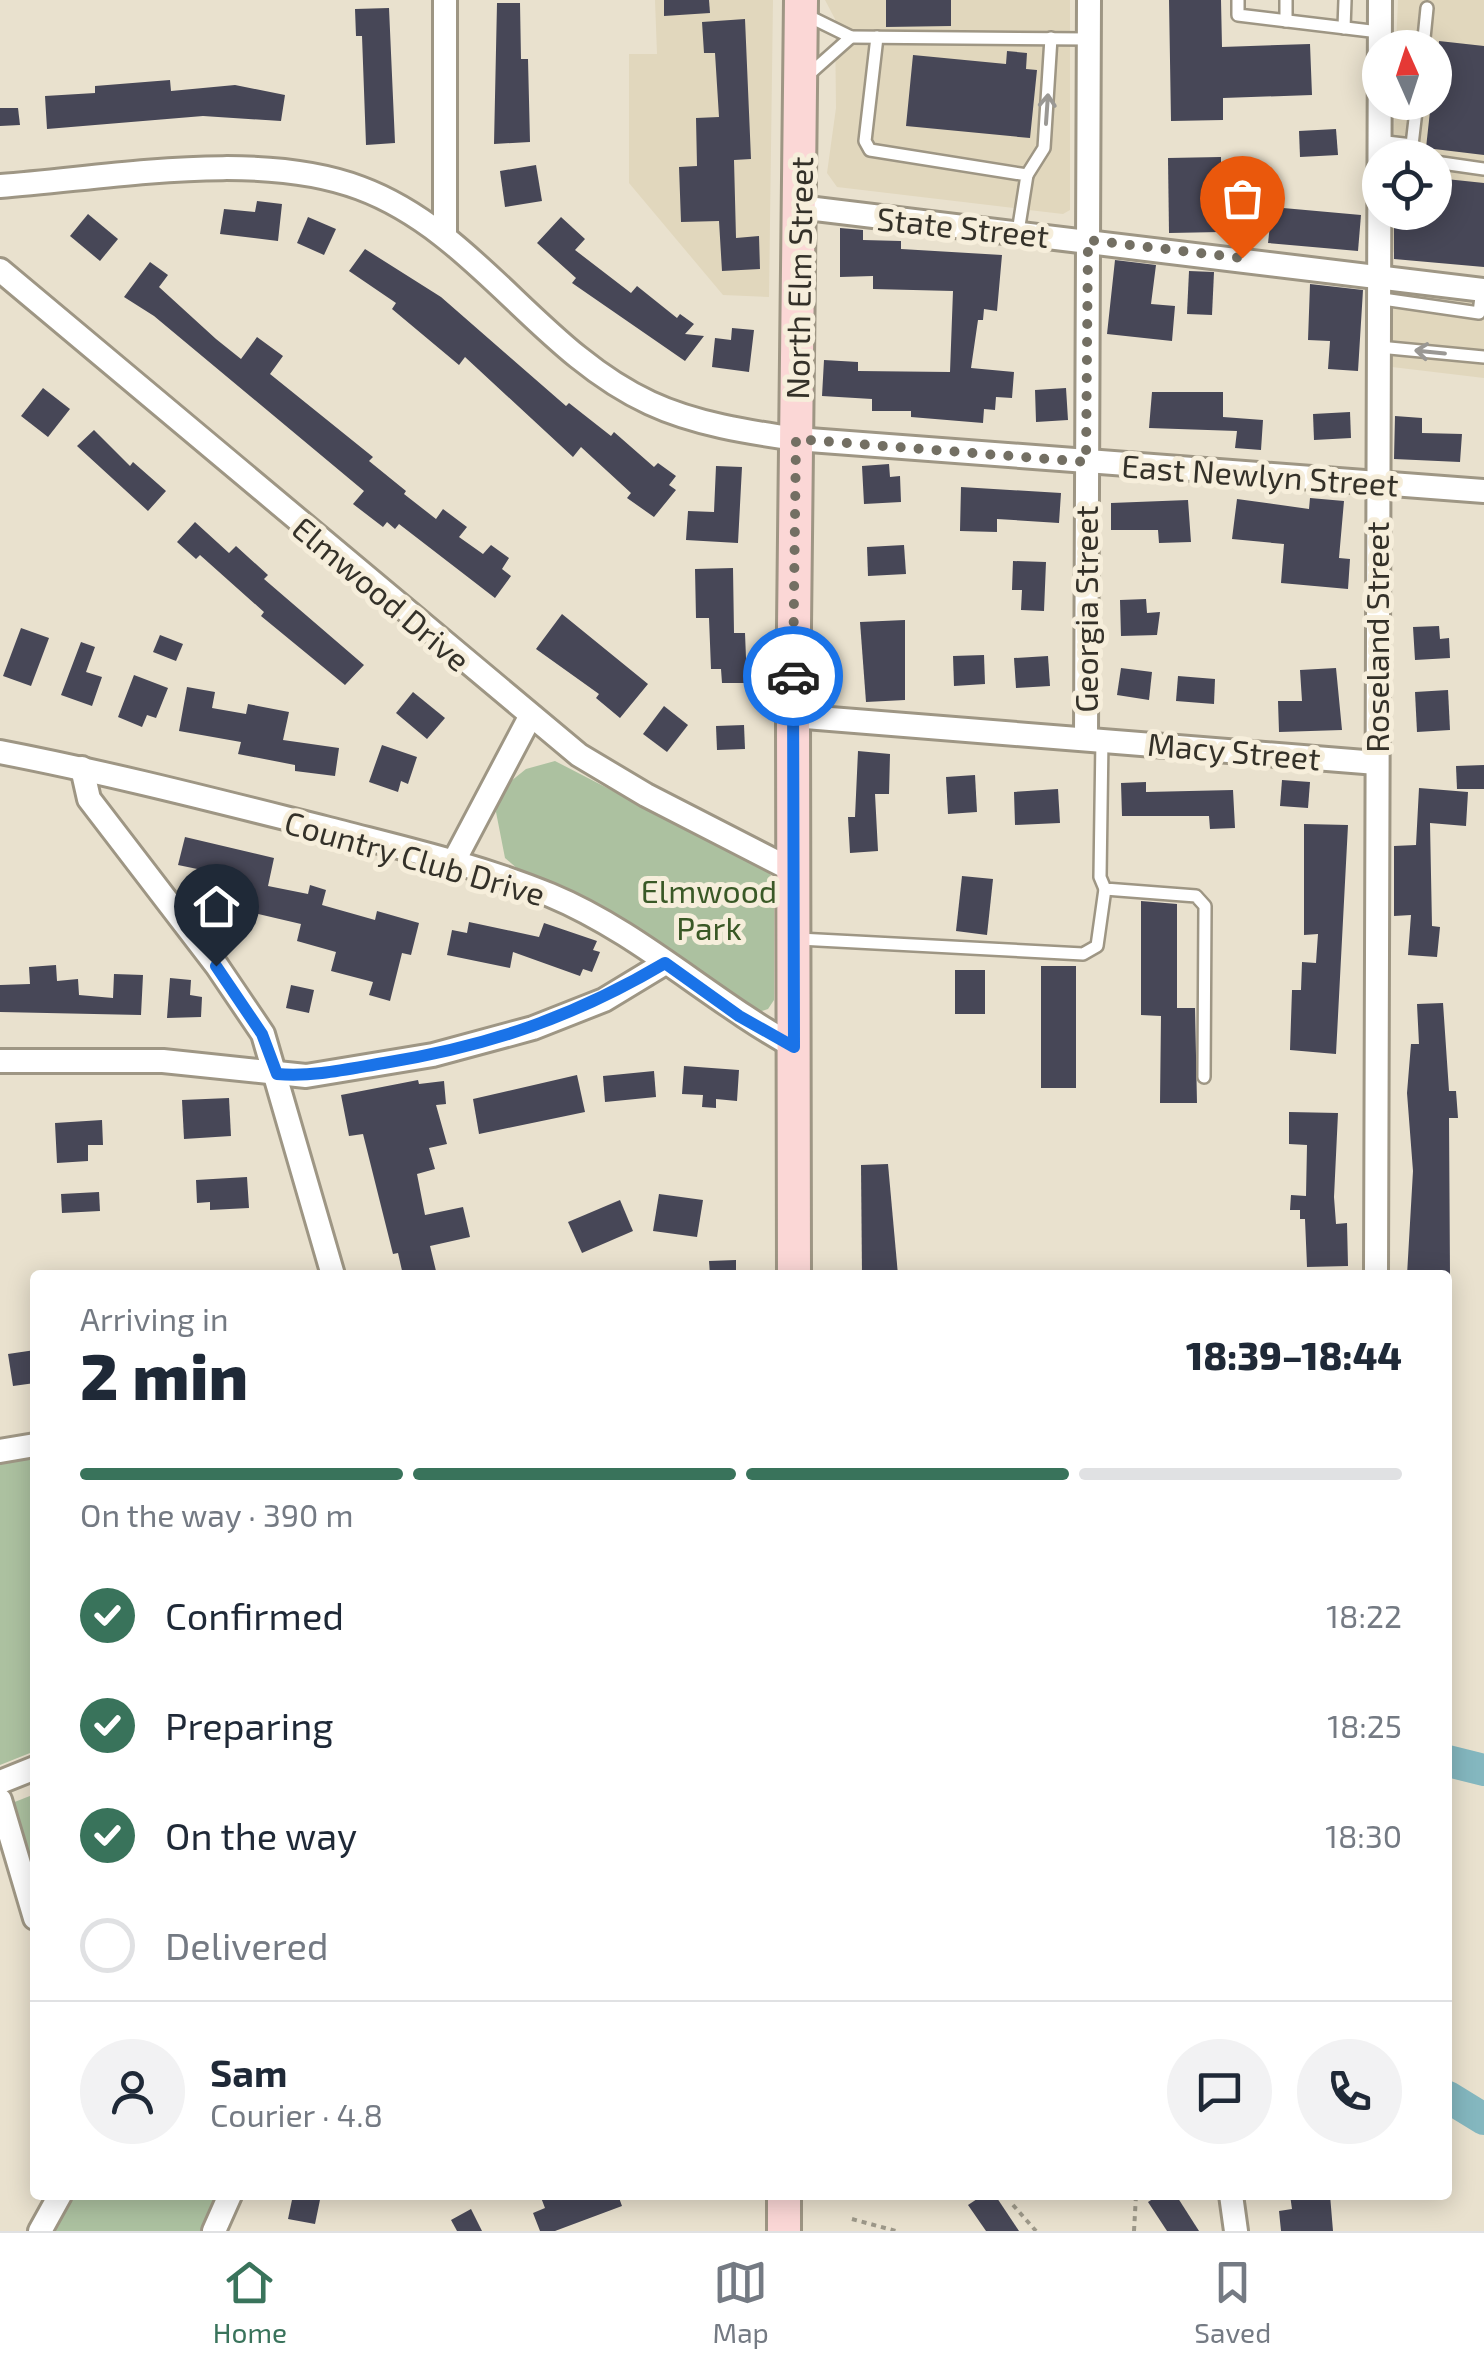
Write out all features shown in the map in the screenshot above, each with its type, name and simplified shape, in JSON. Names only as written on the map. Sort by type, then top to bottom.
[{"type":"main road","name":"North Elm Street","points":[[794,1270],[793,716],[801,6]]},
{"type":"main road","points":[[784,2200],[784,2231]]},
{"type":"street","points":[[444,234],[445,0]]},
{"type":"street","name":"Georgia Street","points":[[1089,0],[1086,462],[1094,738]]},
{"type":"street","name":"Roseland Street","points":[[1379,30],[1380,0]]},
{"type":"street","name":"East Newlyn Street","points":[[0,186],[245,168],[304,171],[362,188],[444,234],[589,364],[649,403],[714,424],[796,439],[1484,491]]},
{"type":"street","name":"State Street","points":[[799,207],[1088,240],[1376,288],[1434,295],[1483,290]]},
{"type":"street","name":"Roseland Street","points":[[1376,1270],[1377,230]]},
{"type":"street","name":"Elmwood Drive","points":[[0,270],[579,755],[646,795],[794,871]]},
{"type":"street","name":"Macy Street","points":[[793,716],[1376,763]]},
{"type":"street","points":[[454,861],[530,717]]},
{"type":"street","name":"Country Club Drive","points":[[0,752],[82,768],[454,861],[552,895],[618,930],[739,1016],[794,1047]]},
{"type":"street","points":[[82,768],[89,799],[216,966],[262,1034],[277,1074],[332,1270]]},
{"type":"street","points":[[0,1061],[163,1061],[306,1076],[432,1055],[534,1028],[604,1000],[665,963]]},
{"type":"street","points":[[0,1451],[30,1445]]},
{"type":"street","points":[[0,1782],[30,1770]]},
{"type":"street","points":[[0,1800],[30,1901]]},
{"type":"street","points":[[40,2231],[57,2200]]},
{"type":"street","points":[[214,2231],[228,2200]]},
{"type":"street","points":[[1232,2200],[1236,2231]]},
{"type":"lane","points":[[1238,0],[1238,15],[1362,30]]},
{"type":"lane","points":[[1286,0],[1286,21]]},
{"type":"lane","points":[[1344,28],[1345,0]]},
{"type":"lane","points":[[801,6],[851,37],[1089,39]]},
{"type":"lane","points":[[1425,30],[1428,8]]},
{"type":"lane","points":[[800,83],[851,37]]},
{"type":"lane","points":[[877,37],[865,141],[870,150],[1028,175]]},
{"type":"lane","points":[[1018,232],[1028,175],[1044,148],[1051,38]]},
{"type":"lane","points":[[1452,164],[1484,169]]},
{"type":"lane","points":[[1376,347],[1484,357]]},
{"type":"lane","points":[[794,939],[1083,954],[1098,946],[1105,889],[1100,877],[1094,738]]},
{"type":"lane","points":[[1105,889],[1196,896],[1205,906],[1204,1078]]},
{"type":"path","points":[[1134,2231],[1136,2200]]},
{"type":"path","points":[[1013,2204],[1036,2231]]},
{"type":"path","points":[[852,2218],[896,2231]]},
{"type":"shaded area","points":[[655,0],[773,0],[769,297],[723,295],[629,183],[629,54],[657,54]]},
{"type":"shaded area","points":[[825,0],[1070,0],[1070,210],[1063,214],[837,187],[827,173],[836,108],[835,19]]},
{"type":"shaded area","points":[[1398,0],[1484,0],[1484,266],[1395,254],[1390,247],[1390,230],[1452,230],[1452,140],[1394,140],[1394,120],[1452,120],[1452,30],[1397,30]]},
{"type":"shaded area","points":[[1393,287],[1484,299],[1484,378],[1392,367]]},
{"type":"green space","name":"Elmwood Park","points":[[555,761],[768,871],[774,881],[774,1000],[768,1009],[756,1013],[619,918],[519,870],[505,858],[496,812],[500,790],[526,769]]},
{"type":"green space","points":[[30,1446],[30,1753],[0,1765],[0,1454]]},
{"type":"green space","points":[[30,1796],[30,1861],[12,1803]]},
{"type":"green space","points":[[69,2200],[216,2200],[201,2231],[53,2231]]},
{"type":"building","points":[[664,0],[709,0],[710,13],[664,16]]},
{"type":"building","points":[[886,0],[951,0],[951,26],[886,27]]},
{"type":"building","points":[[1169,0],[1221,0],[1222,47],[1310,44],[1312,95],[1223,98],[1223,120],[1171,121]]},
{"type":"building","points":[[497,3],[520,3],[521,59],[528,59],[530,142],[494,144]]},
{"type":"building","points":[[389,8],[395,143],[366,145],[362,36],[356,36],[355,9]]},
{"type":"building","points":[[745,19],[751,159],[734,160],[736,238],[759,236],[760,269],[722,271],[719,221],[681,222],[679,167],[697,166],[696,118],[719,117],[715,53],[704,53],[702,22]]},
{"type":"building","points":[[1452,42],[1484,46],[1484,155],[1452,151],[1452,140],[1427,140],[1429,120],[1452,120]]},
{"type":"building","points":[[1007,51],[1027,53],[1026,69],[1037,70],[1030,138],[906,126],[913,55],[1006,64]]},
{"type":"building","points":[[170,80],[171,91],[235,85],[285,95],[281,121],[203,116],[47,129],[45,96],[95,93],[95,86]]},
{"type":"building","points":[[0,108],[18,108],[20,125],[0,126]]},
{"type":"building","points":[[1336,129],[1338,155],[1300,157],[1299,131]]},
{"type":"building","points":[[1221,157],[1221,232],[1169,233],[1168,158]]},
{"type":"building","points":[[536,165],[542,201],[505,207],[500,171]]},
{"type":"building","points":[[1452,180],[1484,183],[1484,267],[1394,259],[1394,230],[1452,230]]},
{"type":"building","points":[[257,201],[282,204],[278,241],[220,234],[224,209],[255,212]]},
{"type":"building","points":[[1272,207],[1361,215],[1358,251],[1268,243]]},
{"type":"building","points":[[88,214],[118,239],[100,261],[70,236]]},
{"type":"building","points":[[308,217],[336,229],[324,255],[297,243]]},
{"type":"building","points":[[561,217],[585,239],[575,250],[631,293],[637,286],[677,318],[680,314],[694,324],[685,334],[704,336],[685,361],[572,283],[576,278],[537,243]]},
{"type":"building","points":[[840,228],[863,230],[863,240],[901,241],[901,249],[1002,255],[997,311],[984,309],[983,320],[978,320],[971,368],[1014,372],[1012,398],[996,397],[995,410],[984,409],[983,423],[911,417],[911,411],[872,411],[872,399],[822,396],[824,360],[858,362],[858,371],[950,372],[953,291],[873,289],[873,276],[840,277]]},
{"type":"building","points":[[365,249],[441,297],[566,406],[569,403],[611,436],[614,432],[654,467],[658,463],[676,476],[669,485],[676,490],[654,517],[627,498],[631,493],[581,447],[573,457],[465,357],[459,365],[392,309],[396,303],[349,271]]},
{"type":"building","points":[[1115,260],[1156,265],[1151,304],[1175,306],[1172,341],[1107,334]]},
{"type":"building","points":[[150,262],[168,275],[159,287],[216,339],[241,359],[257,337],[283,356],[270,374],[373,457],[369,461],[406,491],[404,494],[436,519],[443,509],[467,527],[459,537],[483,554],[491,545],[509,558],[502,569],[511,576],[495,598],[399,524],[395,529],[387,522],[383,527],[353,504],[364,491],[154,316],[124,297]]},
{"type":"building","points":[[1189,271],[1214,272],[1212,315],[1187,314]]},
{"type":"building","points":[[1310,284],[1363,290],[1358,371],[1328,369],[1330,341],[1308,340]]},
{"type":"building","points":[[732,328],[754,330],[749,372],[712,367],[715,338],[731,340]]},
{"type":"building","points":[[43,388],[70,409],[48,437],[21,416]]},
{"type":"building","points":[[1066,388],[1068,420],[1036,422],[1035,390]]},
{"type":"building","points":[[1152,392],[1223,392],[1223,417],[1263,420],[1261,450],[1235,448],[1237,431],[1149,428]]},
{"type":"building","points":[[1350,412],[1351,438],[1314,440],[1313,414]]},
{"type":"building","points":[[1395,416],[1422,418],[1422,433],[1462,434],[1460,462],[1394,459]]},
{"type":"building","points":[[94,430],[130,466],[133,462],[166,491],[148,511],[77,446]]},
{"type":"building","points":[[889,464],[890,477],[900,476],[901,502],[864,504],[862,466]]},
{"type":"building","points":[[716,466],[742,467],[738,543],[686,540],[688,511],[714,512]]},
{"type":"building","points":[[961,487],[1061,493],[1059,523],[997,519],[997,532],[960,531]]},
{"type":"building","points":[[1310,498],[1344,501],[1339,558],[1350,559],[1348,589],[1281,583],[1284,544],[1232,539],[1237,499],[1309,509]]},
{"type":"building","points":[[1188,500],[1191,542],[1159,543],[1158,530],[1111,530],[1111,503]]},
{"type":"building","points":[[195,522],[229,553],[236,546],[268,575],[264,579],[364,665],[345,685],[261,616],[264,612],[200,555],[196,559],[177,542]]},
{"type":"building","points":[[904,545],[906,574],[868,576],[867,547]]},
{"type":"building","points":[[1013,561],[1046,562],[1044,611],[1021,610],[1022,590],[1012,590]]},
{"type":"building","points":[[733,568],[734,633],[745,633],[747,683],[722,683],[721,669],[711,669],[709,618],[696,618],[695,569]]},
{"type":"building","points":[[1146,599],[1147,613],[1160,612],[1157,635],[1121,636],[1120,600]]},
{"type":"building","points":[[562,614],[648,684],[620,718],[596,698],[599,694],[536,649]]},
{"type":"building","points":[[905,620],[905,700],[866,702],[860,622]]},
{"type":"building","points":[[1439,626],[1440,639],[1449,638],[1450,658],[1415,660],[1413,627]]},
{"type":"building","points":[[21,628],[49,638],[31,686],[3,676]]},
{"type":"building","points":[[160,635],[183,644],[176,661],[153,652]]},
{"type":"building","points":[[81,642],[95,647],[86,672],[102,677],[92,706],[61,695]]},
{"type":"building","points":[[984,655],[985,684],[954,686],[953,656]]},
{"type":"building","points":[[1048,656],[1050,686],[1016,688],[1014,658]]},
{"type":"building","points":[[1121,668],[1152,672],[1149,700],[1117,695]]},
{"type":"building","points":[[1336,668],[1342,730],[1279,732],[1278,701],[1302,701],[1300,670]]},
{"type":"building","points":[[134,675],[168,688],[156,718],[147,715],[142,727],[118,717]]},
{"type":"building","points":[[1178,676],[1215,679],[1214,704],[1176,701]]},
{"type":"building","points":[[187,687],[215,692],[212,708],[246,714],[248,704],[289,712],[283,740],[339,748],[335,776],[295,771],[295,765],[238,754],[241,742],[179,731]]},
{"type":"building","points":[[1448,690],[1450,730],[1417,732],[1415,692]]},
{"type":"building","points":[[413,692],[445,718],[427,739],[396,713]]},
{"type":"building","points":[[664,706],[688,725],[667,752],[643,734]]},
{"type":"building","points":[[744,725],[745,749],[717,750],[716,726]]},
{"type":"building","points":[[382,745],[417,757],[408,784],[401,781],[398,792],[369,782]]},
{"type":"building","points":[[858,751],[890,754],[889,794],[875,794],[878,851],[850,853],[848,817],[855,817]]},
{"type":"building","points":[[1484,765],[1484,789],[1457,789],[1456,766]]},
{"type":"building","points":[[975,775],[977,812],[948,814],[946,777]]},
{"type":"building","points":[[1282,780],[1310,782],[1308,808],[1280,806]]},
{"type":"building","points":[[1146,782],[1146,792],[1233,790],[1235,828],[1210,829],[1209,816],[1122,816],[1121,783]]},
{"type":"building","points":[[1419,788],[1468,792],[1466,826],[1430,823],[1432,926],[1440,927],[1437,957],[1408,955],[1411,915],[1394,916],[1394,846],[1416,845]]},
{"type":"building","points":[[1058,789],[1060,823],[1015,825],[1014,792]]},
{"type":"building","points":[[1304,824],[1348,825],[1336,1054],[1290,1050],[1292,990],[1301,990],[1302,962],[1316,963],[1318,934],[1304,935]]},
{"type":"building","points":[[185,837],[274,858],[268,886],[308,894],[310,885],[326,890],[322,905],[375,920],[377,911],[419,923],[411,955],[402,953],[390,1001],[369,995],[373,982],[331,971],[336,952],[297,941],[301,924],[237,909],[241,893],[204,885],[207,871],[178,865]]},
{"type":"building","points":[[962,876],[993,879],[987,935],[956,931]]},
{"type":"building","points":[[1141,901],[1177,904],[1177,1008],[1195,1008],[1197,1103],[1160,1103],[1161,1016],[1141,1015]]},
{"type":"building","points":[[469,922],[539,937],[544,923],[597,941],[593,950],[600,952],[592,972],[583,969],[580,976],[513,952],[510,968],[447,955],[452,930],[467,933]]},
{"type":"building","points":[[56,965],[57,981],[78,979],[79,995],[113,998],[114,974],[143,975],[141,1015],[0,1012],[0,985],[30,984],[29,967]]},
{"type":"building","points":[[1041,966],[1076,966],[1076,1088],[1041,1088]]},
{"type":"building","points":[[955,970],[985,970],[985,1014],[955,1014]]},
{"type":"building","points":[[170,978],[191,980],[190,995],[202,997],[201,1017],[167,1018]]},
{"type":"building","points":[[291,985],[314,990],[309,1013],[286,1008]]},
{"type":"building","points":[[1443,1003],[1449,1091],[1456,1091],[1458,1118],[1449,1118],[1450,1270],[1407,1270],[1413,1171],[1407,1093],[1411,1044],[1419,1044],[1417,1004]]},
{"type":"building","points":[[684,1066],[739,1070],[737,1101],[716,1099],[716,1108],[702,1107],[703,1095],[682,1094]]},
{"type":"building","points":[[654,1071],[656,1097],[605,1102],[603,1076]]},
{"type":"building","points":[[577,1075],[585,1112],[479,1134],[473,1099]]},
{"type":"building","points":[[418,1080],[419,1084],[444,1081],[446,1104],[436,1105],[447,1144],[429,1148],[435,1169],[417,1174],[425,1215],[463,1207],[470,1237],[430,1246],[436,1270],[402,1270],[398,1253],[393,1254],[363,1134],[349,1136],[341,1095]]},
{"type":"building","points":[[229,1098],[231,1136],[184,1139],[182,1100]]},
{"type":"building","points":[[1289,1112],[1338,1113],[1334,1197],[1336,1224],[1347,1223],[1348,1266],[1307,1267],[1305,1219],[1300,1219],[1300,1210],[1290,1210],[1291,1195],[1306,1196],[1307,1145],[1289,1144]]},
{"type":"building","points":[[102,1120],[103,1145],[88,1145],[88,1161],[57,1163],[55,1123]]},
{"type":"building","points":[[888,1164],[898,1270],[862,1270],[861,1165]]},
{"type":"building","points":[[247,1177],[249,1208],[210,1210],[210,1202],[197,1203],[196,1180]]},
{"type":"building","points":[[99,1192],[100,1211],[62,1213],[61,1194]]},
{"type":"building","points":[[659,1194],[703,1200],[697,1237],[653,1231]]},
{"type":"building","points":[[620,1200],[633,1231],[582,1253],[568,1222]]},
{"type":"building","points":[[736,1260],[736,1270],[710,1270],[709,1261]]},
{"type":"building","points":[[30,1351],[30,1384],[13,1386],[8,1354]]},
{"type":"building","points":[[292,2200],[320,2200],[315,2224],[288,2219]]},
{"type":"building","points":[[542,2200],[620,2200],[622,2206],[555,2231],[540,2231],[533,2213],[545,2208]]},
{"type":"building","points":[[976,2200],[998,2200],[1019,2231],[986,2231],[968,2205]]},
{"type":"building","points":[[1179,2200],[1199,2231],[1167,2231],[1148,2202]]},
{"type":"building","points":[[1291,2200],[1330,2200],[1333,2231],[1281,2231],[1279,2211],[1292,2209]]},
{"type":"building","points":[[471,2209],[482,2231],[457,2231],[451,2220]]},
{"type":"waterway","points":[[1452,1762],[1484,1770]]},
{"type":"waterway","points":[[1452,2099],[1484,2119]]},
{"type":"way so far","points":[[793,676],[796,439],[1086,462],[1088,240],[1242,258]]},
{"type":"route","points":[[216,966],[262,1034],[277,1074],[306,1076],[432,1055],[534,1028],[604,1000],[665,963],[739,1016],[794,1047],[793,676]]}]
